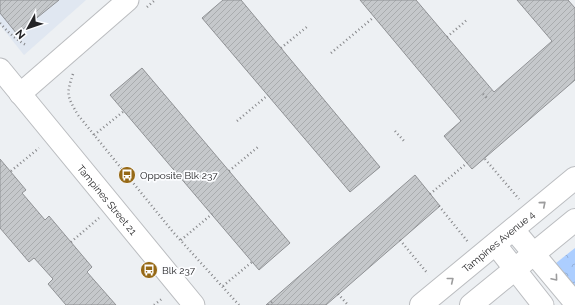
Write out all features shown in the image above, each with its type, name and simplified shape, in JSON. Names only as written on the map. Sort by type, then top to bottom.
[{"type":"main road","name":"Tampines Avenue 4","points":[[421,305],[575,178]]},
{"type":"main road","points":[[471,305],[575,220]]},
{"type":"street","points":[[20,94],[128,0]]},
{"type":"street","name":"Tampines Street 21","points":[[0,69],[194,305]]},
{"type":"street","points":[[513,229],[575,303]]},
{"type":"street","points":[[495,244],[544,305]]},
{"type":"path","points":[[331,53],[374,17]]},
{"type":"path","points":[[447,37],[468,19]]},
{"type":"path","points":[[0,23],[18,40],[26,44]]},
{"type":"path","points":[[281,48],[308,26]]},
{"type":"path","points":[[74,73],[68,92],[71,103],[78,115],[181,240],[239,305]]},
{"type":"path","points":[[483,94],[487,98]]},
{"type":"path","points":[[237,121],[268,95]]},
{"type":"path","points":[[94,135],[124,111]]},
{"type":"path","points":[[395,131],[404,141]]},
{"type":"path","points":[[11,172],[41,146]]},
{"type":"path","points":[[229,171],[258,147]]},
{"type":"path","points":[[484,159],[523,204]]},
{"type":"path","points":[[430,194],[467,162]]},
{"type":"path","points":[[439,206],[466,239]]},
{"type":"path","points":[[181,240],[212,214]]},
{"type":"path","points":[[71,242],[99,218]]},
{"type":"path","points":[[400,240],[425,272]]},
{"type":"path","points":[[223,286],[252,262]]},
{"type":"path","points":[[338,294],[348,305]]},
{"type":"path","points":[[154,305],[163,298]]},
{"type":"path","points":[[268,305],[273,301]]},
{"type":"shaded area","points":[[0,0],[86,0],[24,55],[0,25]]},
{"type":"green space","points":[[575,248],[575,297],[551,267]]},
{"type":"building","points":[[0,0],[59,0],[17,34],[0,13]]},
{"type":"building","points":[[223,0],[241,0],[380,167],[350,192],[202,18]]},
{"type":"building","points":[[360,0],[416,0],[494,92],[552,41],[517,0],[568,0],[575,8],[575,80],[472,169],[444,136],[461,121]]},
{"type":"building","points":[[142,68],[290,243],[259,270],[110,95]]},
{"type":"building","points":[[0,159],[26,190],[22,193],[45,220],[49,216],[92,267],[87,272],[116,305],[66,305],[48,284],[53,279],[34,258],[29,262],[0,228]]},
{"type":"building","points":[[415,175],[440,206],[326,305],[266,305]]},
{"type":"place","name":"Opposite Blk 237","points":[[127,175]]},
{"type":"place","name":"Blk 237","points":[[149,270]]}]
